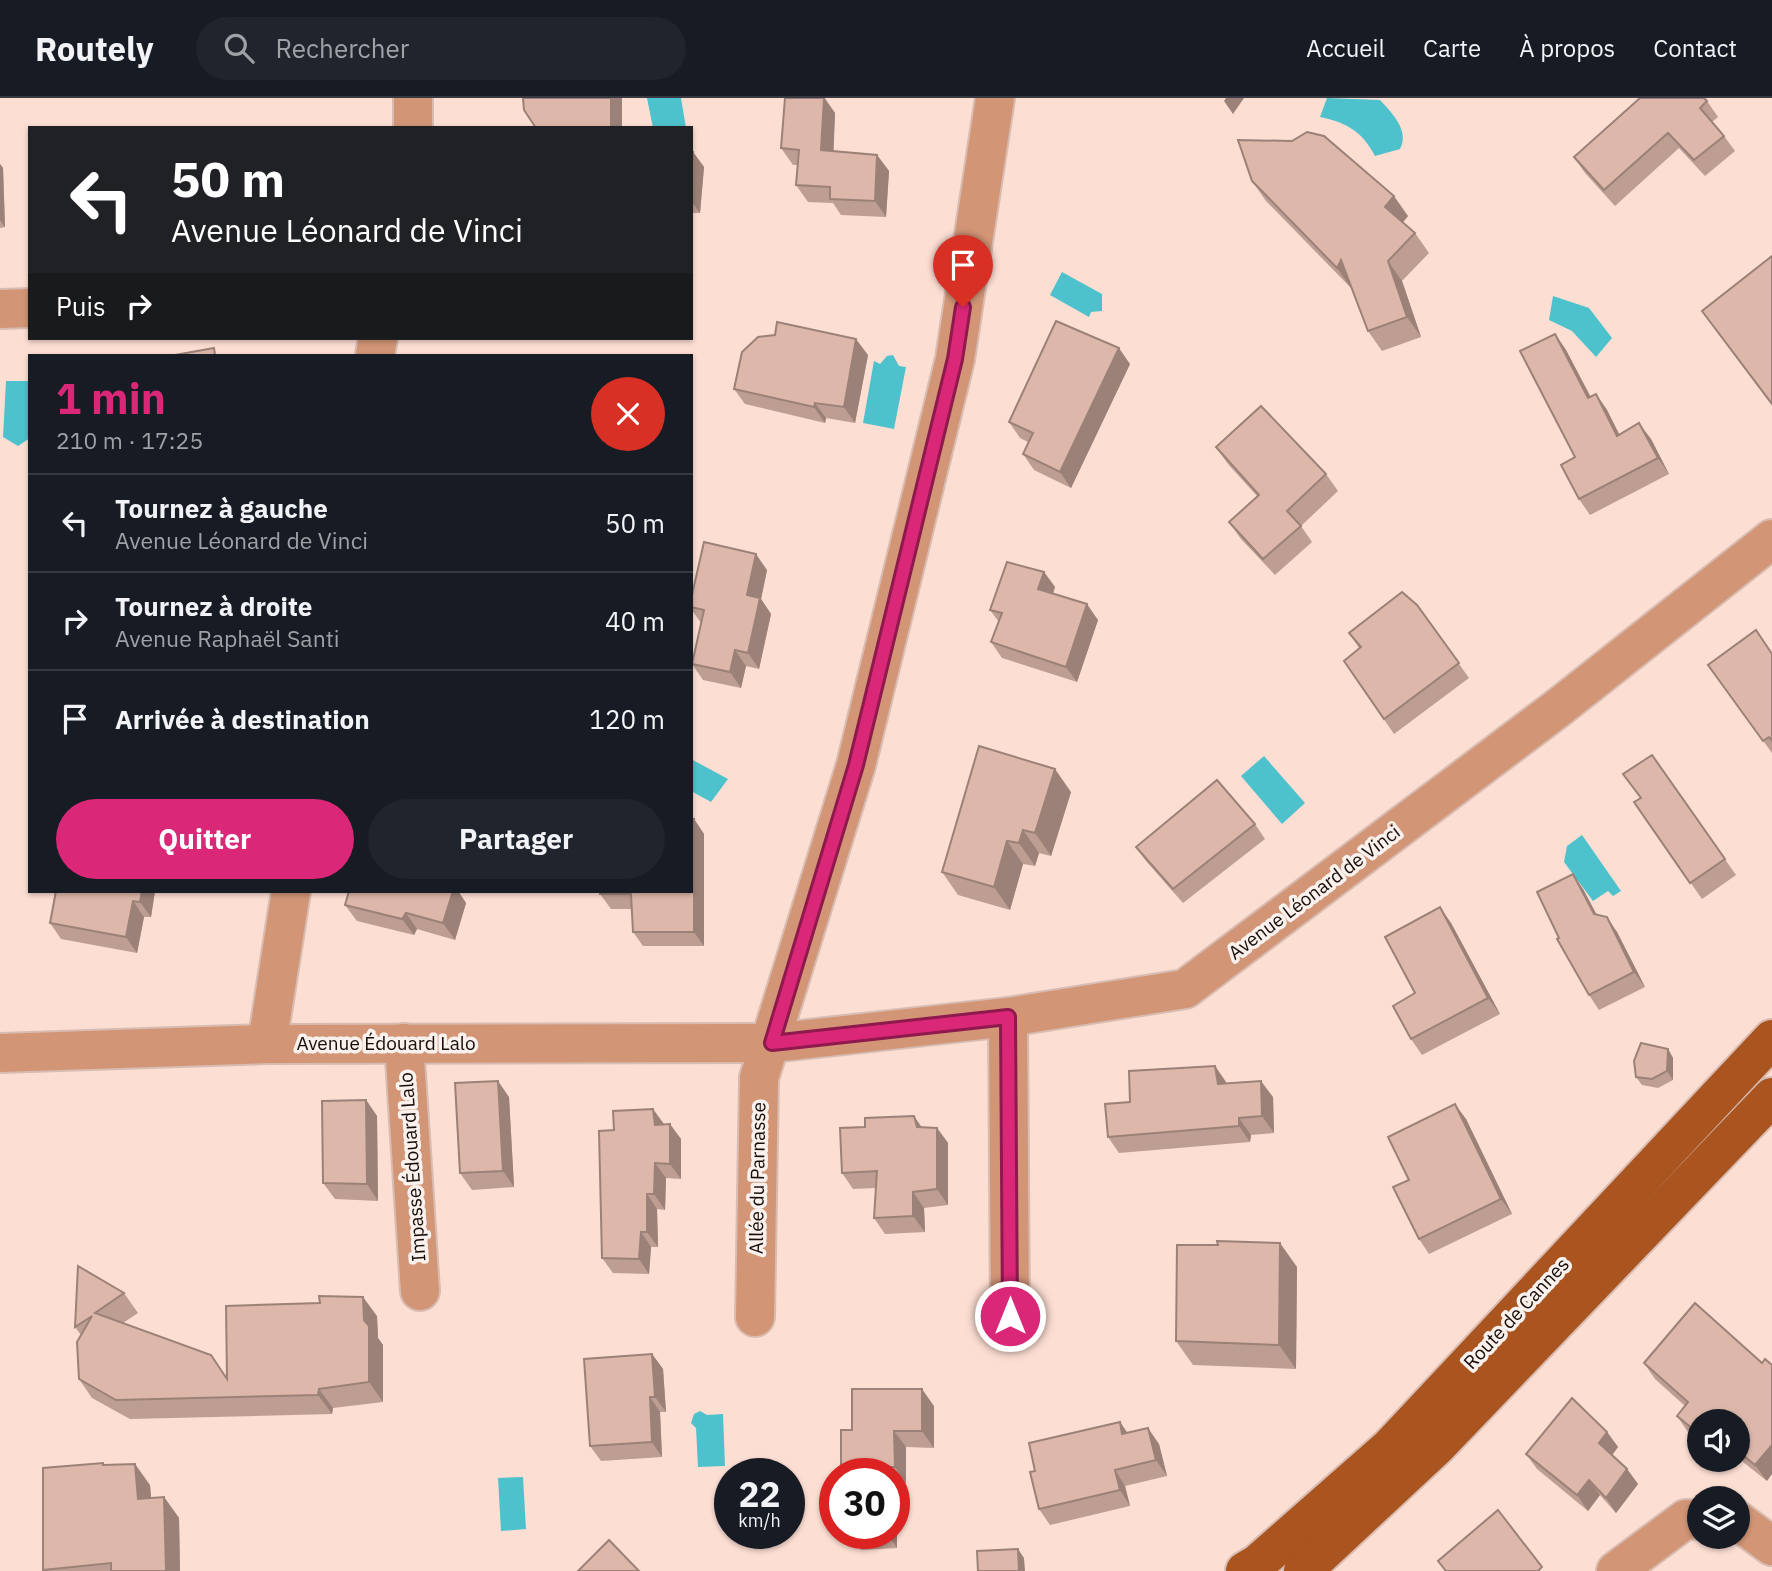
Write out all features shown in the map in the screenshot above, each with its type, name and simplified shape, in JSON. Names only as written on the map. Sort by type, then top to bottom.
[{"type":"main road","name":"Route de Cannes","points":[[1245,1571],[1257,1564],[1390,1447],[1772,1039]]},
{"type":"main road","name":"Route de Cannes","points":[[1303,1571],[1437,1446],[1772,1097]]},
{"type":"street","points":[[413,98],[413,126]]},
{"type":"street","name":"Allée du Parnasse","points":[[755,1317],[759,1078],[856,765],[955,359],[995,98]]},
{"type":"street","points":[[0,309],[28,308]]},
{"type":"street","name":"Avenue Léonard de Vinci","points":[[772,1043],[1008,1017],[1185,989],[1558,708],[1772,539]]},
{"type":"street","points":[[267,1044],[291,893]]},
{"type":"street","points":[[1008,1017],[1010,1316]]},
{"type":"street","name":"Impasse Édouard Lalo","points":[[404,1043],[420,1291]]},
{"type":"street","name":"Avenue Édouard Lalo","points":[[0,1053],[267,1044],[772,1043]]},
{"type":"street","points":[[1616,1571],[1687,1519]]},
{"type":"street","points":[[1750,1530],[1772,1546]]},
{"type":"water","points":[[647,98],[681,98],[686,126],[653,126]]},
{"type":"water","points":[[1327,98],[1380,100],[1401,129],[1403,142],[1400,149],[1375,156],[1365,140],[1353,129],[1320,117]]},
{"type":"water","points":[[1062,272],[1102,294],[1102,311],[1091,312],[1089,317],[1050,295]]},
{"type":"water","points":[[1553,296],[1589,308],[1612,338],[1596,357],[1572,331],[1549,320]]},
{"type":"water","points":[[893,355],[899,366],[906,367],[894,429],[863,423],[874,361],[880,364],[887,356]]},
{"type":"water","points":[[6,381],[28,381],[28,439],[18,446],[3,437]]},
{"type":"water","points":[[1264,756],[1305,803],[1282,824],[1241,776]]},
{"type":"water","points":[[693,760],[728,779],[711,802],[693,792]]},
{"type":"water","points":[[1582,835],[1621,891],[1613,896],[1608,891],[1593,901],[1564,862],[1567,846]]},
{"type":"water","points":[[700,1411],[707,1415],[723,1414],[725,1458],[714,1458],[714,1466],[698,1467],[696,1428],[691,1423],[694,1414]]},
{"type":"water","points":[[523,1477],[526,1529],[501,1531],[498,1478]]},
{"type":"building","points":[[523,98],[611,98],[611,126],[535,126],[524,110]]},
{"type":"building","points":[[785,98],[824,98],[821,150],[877,155],[875,201],[830,199],[830,187],[796,185],[799,150],[781,148]]},
{"type":"building","points":[[1640,98],[1704,98],[1707,101],[1700,108],[1724,136],[1694,160],[1668,133],[1604,190],[1574,157]]},
{"type":"building","points":[[1307,132],[1324,136],[1394,196],[1385,207],[1415,233],[1388,261],[1407,317],[1368,331],[1341,260],[1337,268],[1252,181],[1238,140],[1292,141]]},
{"type":"building","points":[[1772,256],[1772,404],[1702,311]]},
{"type":"building","points":[[1056,321],[1119,348],[1060,472],[1023,454],[1033,433],[1009,422]]},
{"type":"building","points":[[777,322],[856,339],[844,407],[815,403],[814,407],[734,389],[742,352],[758,337],[775,335]]},
{"type":"building","points":[[1555,334],[1588,398],[1596,394],[1617,436],[1639,423],[1658,458],[1579,499],[1561,465],[1575,457],[1520,351]]},
{"type":"building","points":[[214,348],[215,354],[181,354]]},
{"type":"building","points":[[1261,406],[1326,474],[1287,511],[1301,526],[1263,559],[1229,522],[1259,495],[1216,447]]},
{"type":"building","points":[[704,542],[756,554],[747,595],[760,598],[748,653],[735,650],[730,672],[693,664],[704,610],[693,607],[693,590]]},
{"type":"building","points":[[1007,562],[1044,572],[1038,589],[1087,604],[1066,667],[991,642],[1002,613],[990,610]]},
{"type":"building","points":[[1402,592],[1417,605],[1459,663],[1384,719],[1344,661],[1361,647],[1349,633]]},
{"type":"building","points":[[1756,630],[1772,654],[1772,741],[1769,737],[1763,741],[1708,665]]},
{"type":"building","points":[[979,746],[1055,769],[1035,833],[1023,830],[1019,843],[1007,841],[994,887],[942,872]]},
{"type":"building","points":[[1652,755],[1725,859],[1690,883],[1634,802],[1641,798],[1623,774]]},
{"type":"building","points":[[1217,780],[1255,824],[1173,889],[1136,847]]},
{"type":"building","points":[[694,819],[694,932],[633,932],[631,894],[600,894],[693,893]]},
{"type":"building","points":[[1573,874],[1594,914],[1607,917],[1634,972],[1589,995],[1557,939],[1559,938],[1537,892]]},
{"type":"building","points":[[56,893],[142,893],[140,902],[133,901],[126,937],[50,923]]},
{"type":"building","points":[[348,893],[452,893],[443,923],[406,913],[402,919],[345,905]]},
{"type":"building","points":[[1440,907],[1488,998],[1411,1039],[1393,1006],[1415,993],[1385,937]]},
{"type":"building","points":[[1641,1043],[1668,1049],[1667,1071],[1652,1079],[1636,1077],[1634,1061]]},
{"type":"building","points":[[1215,1066],[1218,1084],[1261,1081],[1262,1116],[1239,1118],[1239,1126],[1108,1137],[1105,1104],[1130,1102],[1129,1071]]},
{"type":"building","points":[[498,1081],[503,1171],[460,1173],[455,1083]]},
{"type":"building","points":[[366,1100],[367,1184],[323,1183],[322,1101]]},
{"type":"building","points":[[1455,1104],[1501,1199],[1419,1239],[1393,1187],[1409,1180],[1388,1137]]},
{"type":"building","points":[[653,1109],[655,1125],[670,1124],[670,1164],[655,1163],[654,1194],[647,1194],[647,1232],[641,1232],[639,1259],[602,1258],[599,1131],[614,1130],[613,1111]]},
{"type":"building","points":[[914,1116],[917,1127],[937,1128],[937,1189],[913,1192],[913,1216],[874,1218],[877,1171],[842,1173],[840,1128],[865,1127],[865,1118]]},
{"type":"building","points":[[1217,1241],[1280,1243],[1279,1345],[1176,1341],[1177,1245],[1218,1245]]},
{"type":"building","points":[[78,1266],[124,1293],[95,1313],[211,1355],[227,1379],[226,1306],[320,1303],[319,1296],[363,1297],[364,1320],[369,1326],[369,1382],[319,1389],[318,1395],[116,1400],[79,1379],[77,1342],[92,1316],[75,1327]]},
{"type":"building","points":[[1695,1303],[1762,1363],[1765,1359],[1772,1365],[1772,1445],[1755,1465],[1750,1461],[1750,1409],[1687,1409],[1687,1424],[1677,1416],[1688,1402],[1644,1363]]},
{"type":"building","points":[[652,1354],[655,1397],[650,1397],[652,1442],[590,1446],[584,1359]]},
{"type":"building","points":[[852,1389],[922,1389],[922,1431],[894,1431],[895,1458],[841,1458],[841,1430],[852,1430]]},
{"type":"building","points":[[1572,1398],[1607,1432],[1599,1443],[1627,1469],[1606,1498],[1589,1480],[1577,1495],[1526,1454]]},
{"type":"building","points":[[1120,1422],[1122,1434],[1148,1428],[1156,1460],[1115,1470],[1120,1490],[1039,1509],[1030,1472],[1035,1471],[1029,1443]]},
{"type":"building","points":[[103,1463],[135,1464],[138,1499],[164,1497],[166,1571],[111,1571],[111,1563],[43,1570],[43,1468]]},
{"type":"building","points":[[1498,1510],[1542,1567],[1538,1571],[1446,1571],[1438,1561]]},
{"type":"building","points":[[609,1540],[639,1571],[578,1571]]},
{"type":"building","points":[[1018,1549],[1019,1571],[978,1571],[977,1551]]},
{"type":"route","points":[[963,307],[955,359],[856,765],[772,1043],[1008,1017],[1010,1316]]}]
